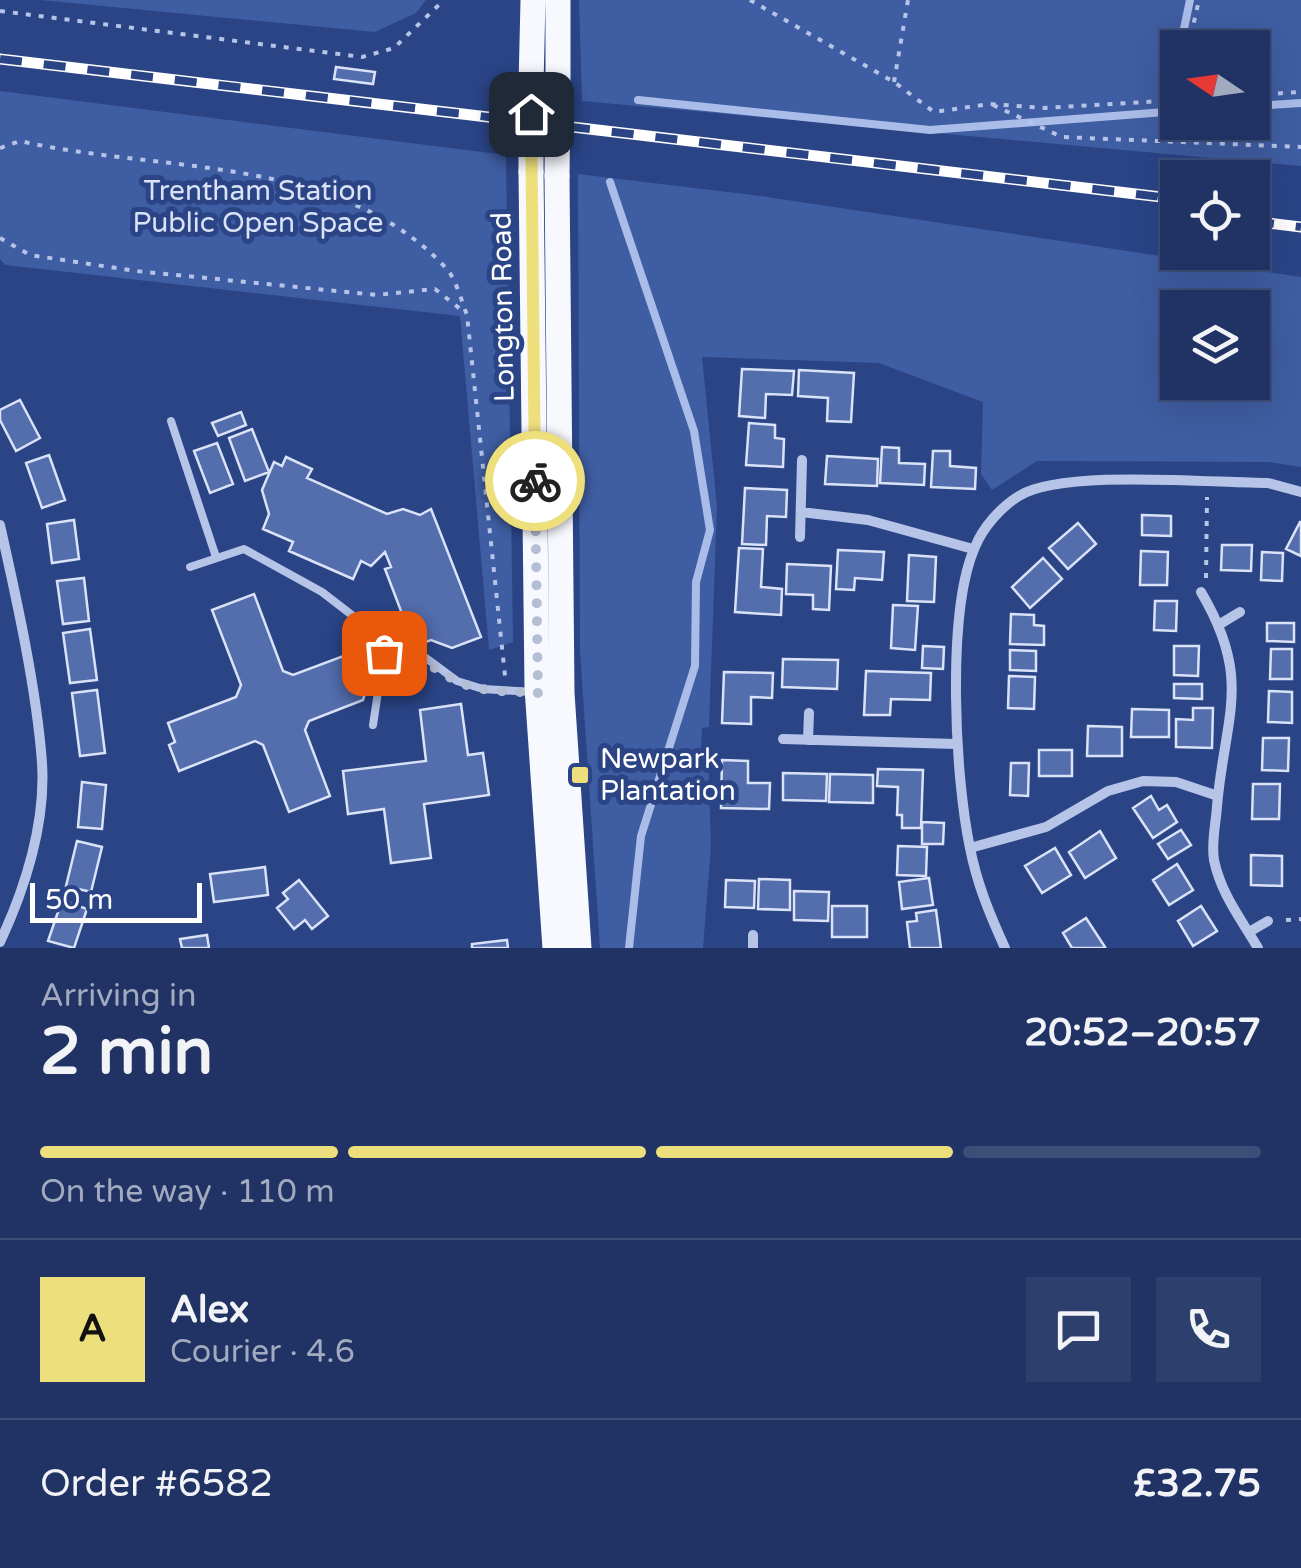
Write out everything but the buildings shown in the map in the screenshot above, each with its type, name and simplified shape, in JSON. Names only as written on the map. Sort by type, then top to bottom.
[{"type":"main road","name":"Longton Road","points":[[533,0],[532,86],[544,174],[556,948]]},
{"type":"main road","name":"Longton Road","points":[[544,174],[558,89],[558,0]]},
{"type":"main road","name":"Longton Road","points":[[550,693],[580,948]]},
{"type":"street","points":[[800,537],[802,460]]},
{"type":"street","points":[[1005,948],[984,903],[970,848],[956,744],[962,618],[974,549],[990,521],[1020,495],[1061,483],[1268,483],[1301,492]]},
{"type":"street","points":[[800,512],[868,520],[974,549]]},
{"type":"street","points":[[0,526],[42,762],[34,839],[19,902],[0,942]]},
{"type":"street","points":[[1201,592],[1220,624],[1234,690],[1213,856],[1224,895],[1258,948]]},
{"type":"street","points":[[1220,624],[1240,612]]},
{"type":"street","points":[[808,740],[809,713]]},
{"type":"street","points":[[782,739],[956,744]]},
{"type":"street","points":[[970,848],[1046,828],[1108,791],[1143,780],[1176,782],[1218,796]]},
{"type":"street","points":[[1249,932],[1268,921]]},
{"type":"lane","points":[[171,421],[216,557]]},
{"type":"lane","points":[[190,567],[244,549],[300,578],[357,619],[384,653],[426,658],[457,681],[550,693]]},
{"type":"lane","points":[[372,726],[384,653]]},
{"type":"path","points":[[0,11],[362,57],[394,48],[444,0]]},
{"type":"path","points":[[750,0],[894,82],[934,112],[990,104],[1045,108],[1160,99]]},
{"type":"path","points":[[894,82],[908,0]]},
{"type":"path","points":[[1192,30],[1199,0]]},
{"type":"path","points":[[1270,94],[1301,92]]},
{"type":"path","points":[[990,104],[1062,137],[1301,147]]},
{"type":"path","points":[[0,148],[20,140],[66,151],[284,182],[381,214],[447,269],[468,315],[501,656],[509,690]]},
{"type":"path","points":[[0,238],[30,255],[136,271],[378,295],[435,289],[468,315]]},
{"type":"path","points":[[1201,592],[1206,580],[1207,482]]},
{"type":"green space","points":[[40,0],[426,0],[416,13],[375,32]]},
{"type":"green space","points":[[579,0],[1301,0],[1301,166],[1270,163],[1270,160],[1235,160],[582,101]]},
{"type":"green space","name":"Trentham Station Public Open Space","points":[[0,91],[506,155],[513,642],[489,650],[460,316],[5,265],[0,259]]},
{"type":"green space","points":[[578,174],[761,196],[1160,256],[1160,270],[1254,270],[1301,277],[1301,467],[1269,462],[1037,461],[992,490],[981,474],[983,402],[879,363],[702,357],[717,506],[709,727],[702,728],[701,747],[708,748],[711,846],[703,948],[600,948],[580,651]]},
{"type":"waterway","points":[[1184,30],[1190,0]]},
{"type":"waterway","points":[[638,100],[930,130],[1160,112]]},
{"type":"waterway","points":[[1270,105],[1301,103]]},
{"type":"waterway","points":[[610,182],[694,431],[710,530],[696,582],[695,666],[641,836],[629,948]]},
{"type":"railway","points":[[0,59],[1160,197]]},
{"type":"railway","points":[[1270,223],[1301,227]]},
{"type":"way so far","points":[[384,653],[426,658],[457,681],[483,689],[538,693],[535,481]]},
{"type":"place","name":"Newpark Plantation","points":[[580,775]]},
{"type":"route","points":[[531,114],[535,481]]}]
